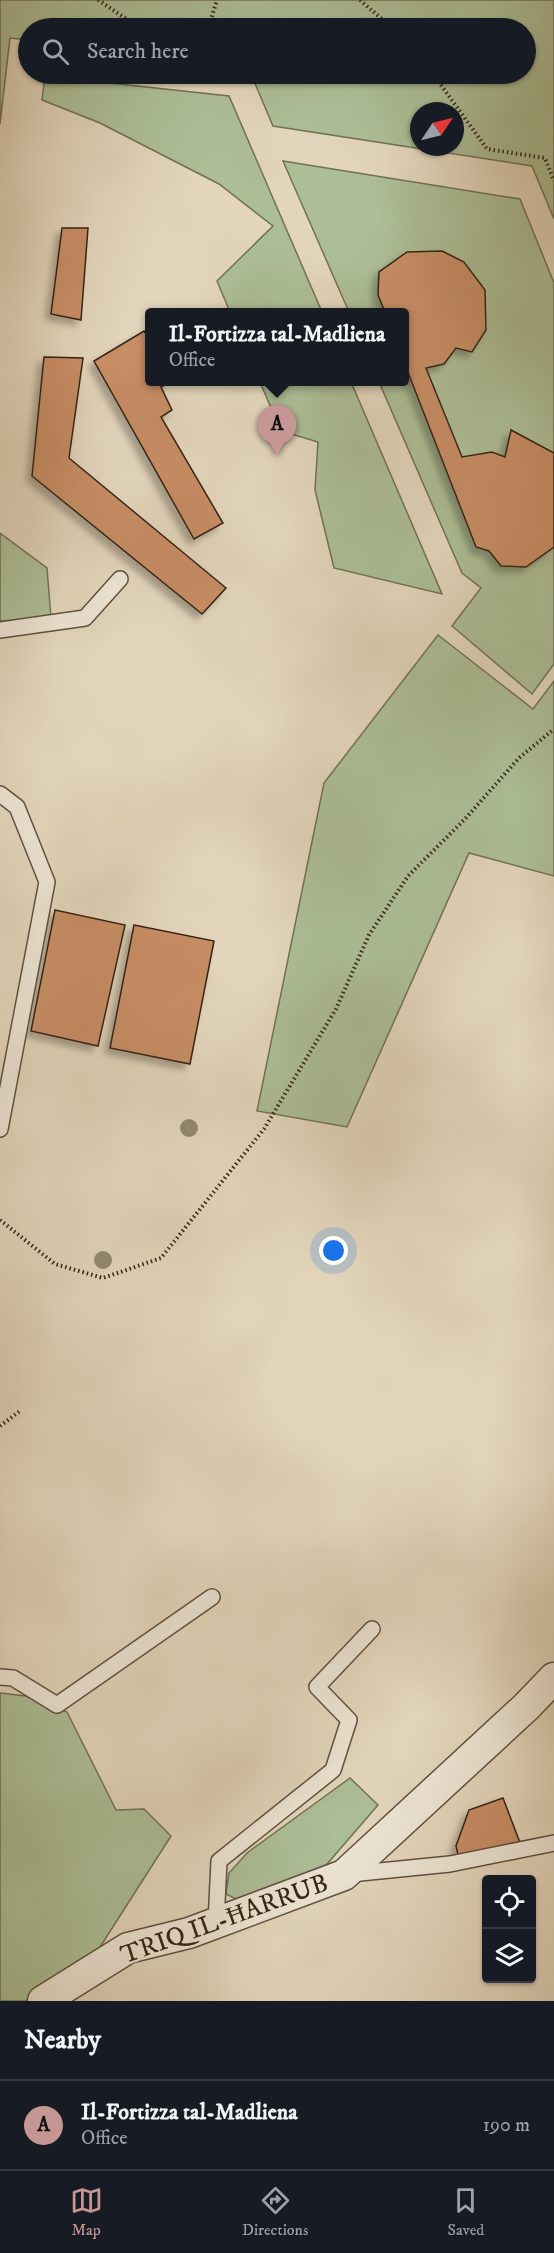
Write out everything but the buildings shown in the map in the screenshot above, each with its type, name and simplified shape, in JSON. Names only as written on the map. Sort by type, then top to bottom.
[{"type":"street","name":"TRIQ IL-ĦARRUB","points":[[43,2001],[128,1948],[189,1933],[344,1875],[526,1707],[554,1678]]},
{"type":"lane","points":[[0,630],[85,618],[120,579]]},
{"type":"lane","points":[[0,794],[17,807],[47,882],[0,1129]]},
{"type":"lane","points":[[0,1677],[13,1678],[57,1705],[212,1597]]},
{"type":"lane","points":[[216,1923],[219,1861],[333,1770],[349,1720],[317,1687],[372,1629]]},
{"type":"lane","points":[[344,1875],[450,1864],[554,1843]]},
{"type":"path","points":[[98,0],[125,18]]},
{"type":"path","points":[[211,18],[217,0]]},
{"type":"path","points":[[360,0],[381,18]]},
{"type":"path","points":[[440,84],[487,149],[545,158],[554,181]]},
{"type":"path","points":[[0,1220],[55,1264],[103,1278],[161,1258],[264,1130],[336,1009],[369,935],[408,876],[465,819],[519,758],[554,729]]},
{"type":"path","points":[[0,1426],[20,1411]]},
{"type":"green space","points":[[0,0],[554,0],[554,219],[532,166],[464,155],[464,102],[410,102],[410,147],[273,126],[255,84],[536,84],[536,18],[18,18],[18,39],[10,38],[0,124]]},
{"type":"green space","points":[[44,84],[119,84],[229,96],[320,308],[228,308],[217,281],[273,226],[219,184],[100,123],[42,100]]},
{"type":"green space","points":[[283,161],[520,199],[554,283],[554,664],[532,694],[452,626],[481,588],[462,573],[381,386],[409,386],[409,308],[347,308]]},
{"type":"green space","points":[[262,386],[353,386],[442,594],[334,568],[315,490],[318,442],[281,431]]},
{"type":"green space","points":[[0,533],[47,568],[51,618],[0,621]]},
{"type":"green space","points":[[438,635],[533,709],[554,681],[554,876],[469,853],[347,1127],[257,1111],[324,783]]},
{"type":"green space","points":[[0,1693],[26,1696],[67,1712],[116,1810],[144,1809],[171,1836],[95,1955],[26,2001],[0,2001]]},
{"type":"green space","points":[[350,1778],[378,1805],[321,1871],[236,1899],[226,1894],[229,1873],[247,1853]]},
{"type":"place","name":"Il-Fortizza tal-Madliena","points":[[277,455]]}]
